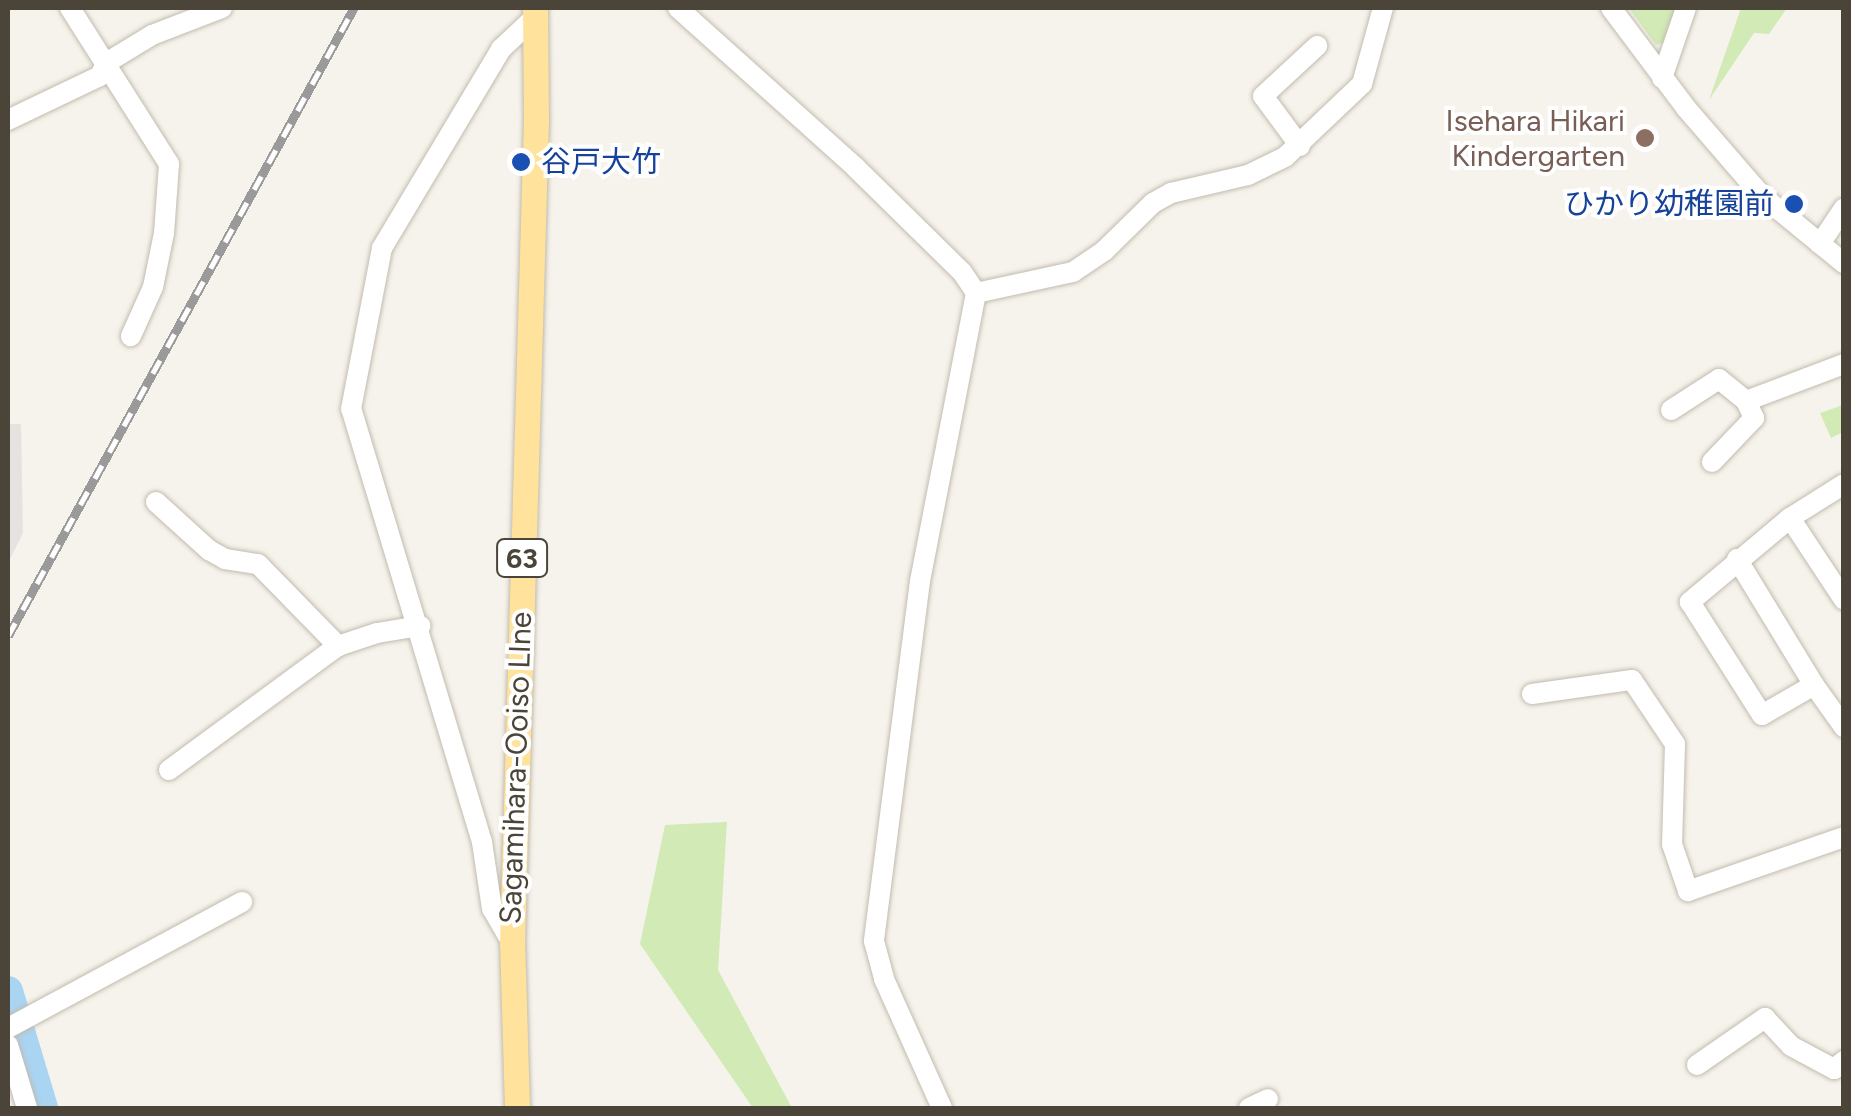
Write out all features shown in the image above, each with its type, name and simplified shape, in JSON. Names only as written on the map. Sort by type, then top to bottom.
[{"type":"main road","name":"Sagamihara-Ooiso LIne","points":[[517,1108],[512,942],[535,12]]},
{"type":"street","points":[[70,8],[169,164],[164,233],[153,288],[130,336]]},
{"type":"street","points":[[8,120],[100,76],[106,63],[152,35],[222,8]]},
{"type":"street","points":[[678,8],[854,168],[962,272],[976,293],[920,581],[874,941],[884,979],[942,1108]]},
{"type":"street","points":[[976,293],[1073,272],[1104,251],[1153,202],[1171,193],[1248,174],[1300,146],[1362,84],[1383,8]]},
{"type":"street","points":[[1611,8],[1662,78],[1762,196],[1844,263]]},
{"type":"street","points":[[1662,78],[1686,8]]},
{"type":"street","points":[[512,942],[492,909],[482,842],[420,626],[351,410],[382,248],[501,50],[535,12]]},
{"type":"street","points":[[1300,146],[1264,96],[1306,51]]},
{"type":"street","points":[[1820,244],[1844,208]]},
{"type":"street","points":[[1746,401],[1844,364]]},
{"type":"street","points":[[1671,410],[1719,379],[1746,401],[1754,418],[1712,462]]},
{"type":"street","points":[[1814,684],[1762,715],[1690,602],[1790,518],[1844,484]]},
{"type":"street","points":[[156,502],[208,550],[225,559],[258,564],[338,646]]},
{"type":"street","points":[[1790,518],[1841,589]]},
{"type":"street","points":[[1737,559],[1844,727]]},
{"type":"street","points":[[168,770],[338,646],[376,633],[420,626]]},
{"type":"street","points":[[1532,694],[1632,680],[1675,744],[1669,812],[1672,844],[1688,891],[1844,837]]},
{"type":"street","points":[[8,1028],[242,902]]},
{"type":"street","points":[[1697,1065],[1766,1018],[1791,1046],[1834,1069],[1844,1061]]},
{"type":"street","points":[[8,1045],[26,1108]]},
{"type":"street","points":[[1248,1108],[1268,1099]]},
{"type":"green space","points":[[1629,8],[1679,8],[1668,41],[1656,45]]},
{"type":"green space","points":[[1741,8],[1787,8],[1769,34],[1754,33],[1709,100]]},
{"type":"green space","points":[[1843,405],[1843,432],[1831,438],[1820,413]]},
{"type":"green space","points":[[727,822],[718,970],[792,1108],[753,1108],[640,944],[665,825]]},
{"type":"shaded area","points":[[8,424],[21,424],[23,533],[8,563]]},
{"type":"waterway","points":[[8,991],[43,1108]]},
{"type":"railway","points":[[8,636],[354,8]]},
{"type":"place","name":"Isehara Hikari Kindergarten","points":[[1645,138]]},
{"type":"place","name":"谷戸大竹","points":[[521,162]]},
{"type":"place","name":"ひかり幼稚園前","points":[[1794,204]]}]
